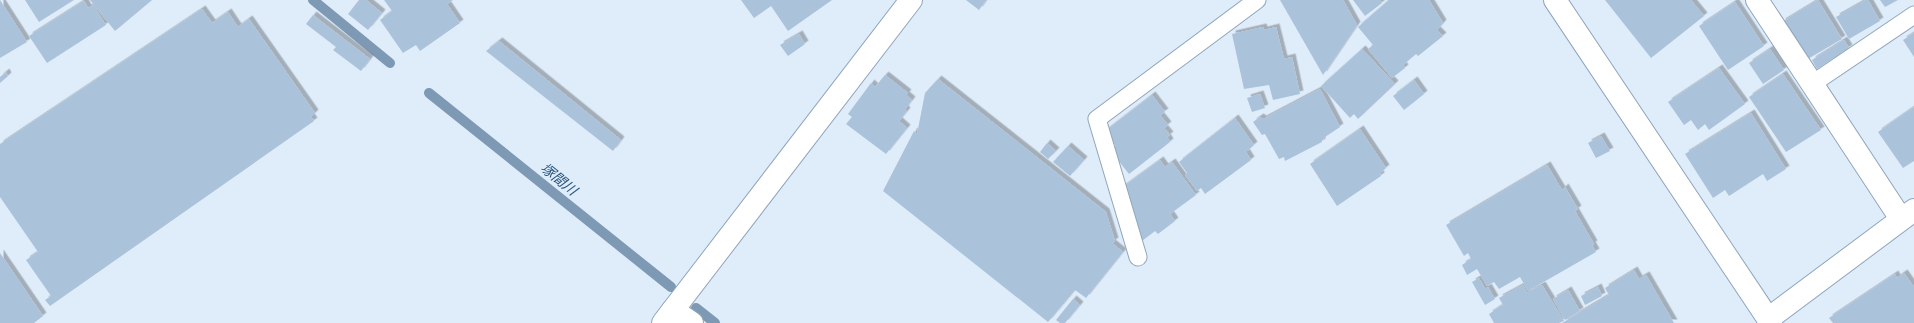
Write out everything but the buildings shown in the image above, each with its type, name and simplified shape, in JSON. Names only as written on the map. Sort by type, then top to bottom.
[{"type":"street","points":[[692,323],[668,317],[911,0]]},
{"type":"street","points":[[1555,0],[1770,321],[1907,214],[1812,84],[1757,0]]},
{"type":"lane","points":[[1138,257],[1097,119],[1258,0]]},
{"type":"lane","points":[[1812,84],[1914,15]]},
{"type":"waterway","name":"塚間川","points":[[313,0],[390,63]]},
{"type":"waterway","name":"塚間川","points":[[429,93],[671,287]]},
{"type":"waterway","name":"塚間川","points":[[696,308],[715,323]]}]
